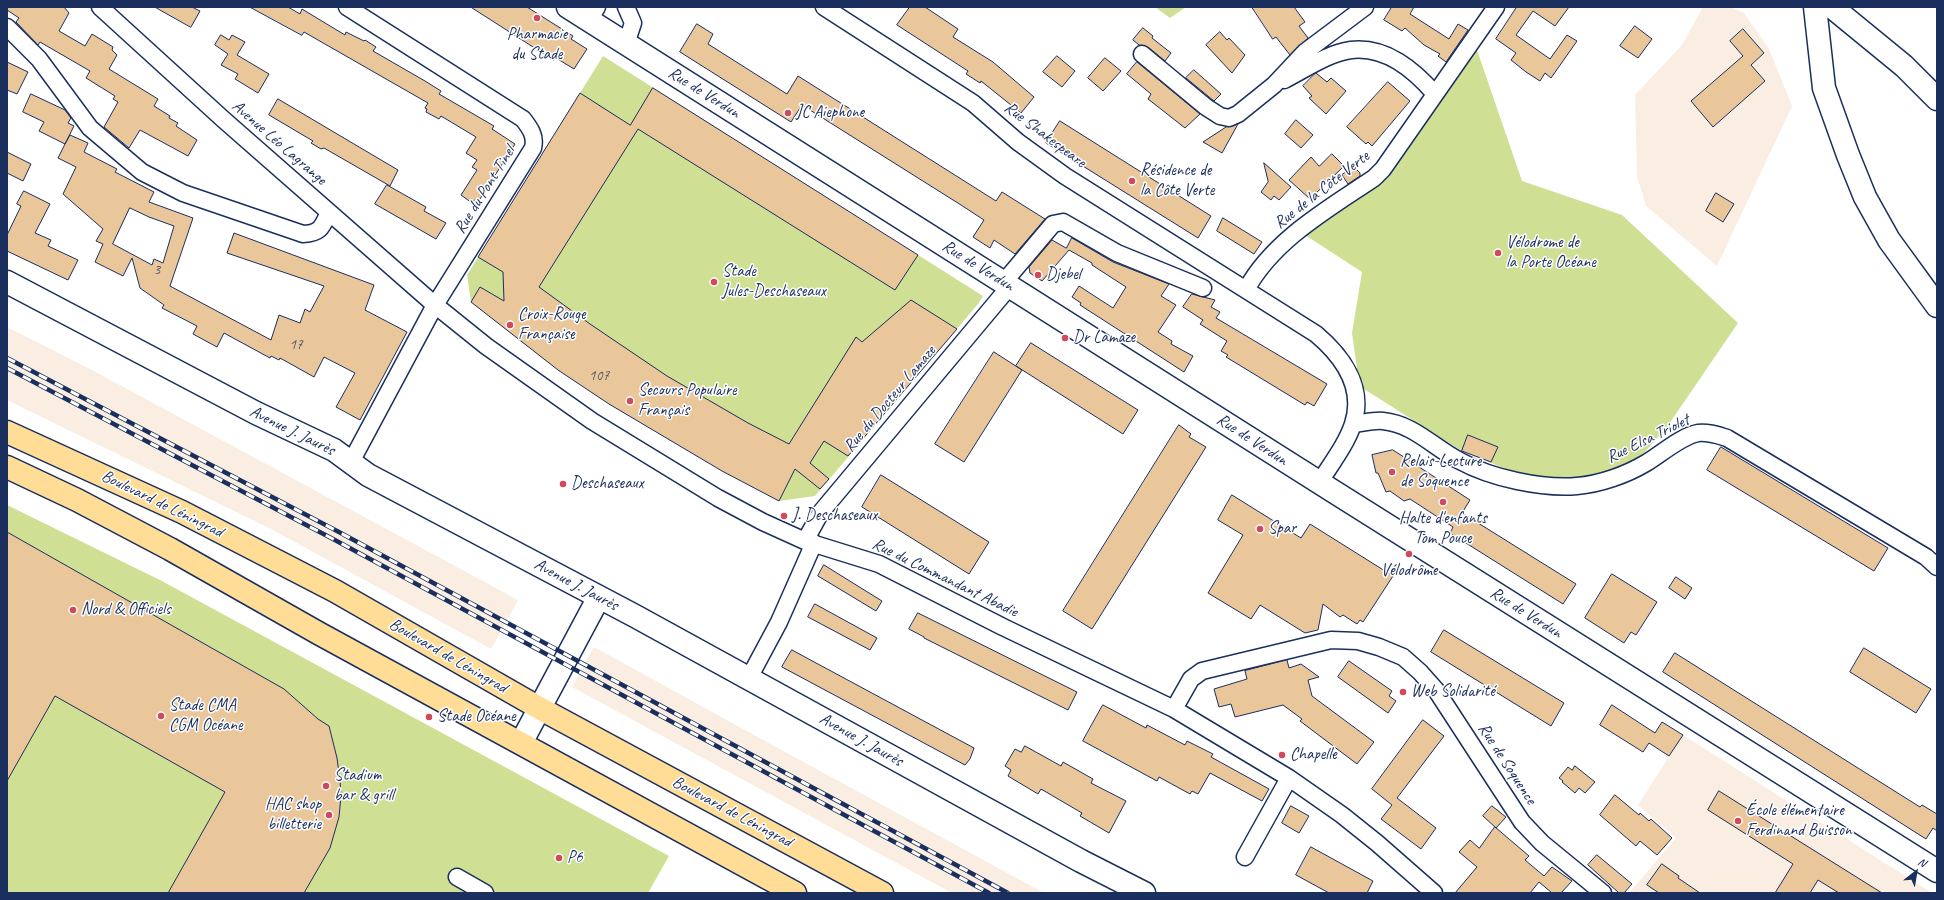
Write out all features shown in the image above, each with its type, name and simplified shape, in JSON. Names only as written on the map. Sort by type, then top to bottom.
[{"type":"main road","name":"Boulevard de Léningrad","points":[[7,432],[182,512],[335,591],[541,709],[882,893]]},
{"type":"main road","name":"Boulevard de Léningrad","points":[[7,467],[77,500],[170,549],[320,634],[795,893]]},
{"type":"street","name":"Avenue Léo Lagrange","points":[[100,7],[329,212],[435,304]]},
{"type":"street","name":"Rue du Pont Tinel","points":[[347,7],[523,119],[531,129],[535,141],[533,148],[435,304],[351,462]]},
{"type":"street","name":"Rue de Verdun","points":[[568,7],[593,13],[626,44],[1319,483],[1937,871]]},
{"type":"street","points":[[626,7],[633,23],[626,44]]},
{"type":"street","name":"Rue Shakespeare","points":[[824,7],[973,103],[1018,142],[1065,176],[1246,290]]},
{"type":"street","points":[[1142,54],[1206,107],[1220,116],[1229,118],[1238,114],[1274,85],[1305,52],[1365,7]]},
{"type":"street","name":"Rue de la Côte Verte","points":[[1246,290],[1254,276],[1298,229],[1374,178],[1383,169],[1496,7]]},
{"type":"street","points":[[1815,7],[1818,48],[1824,88],[1865,197],[1890,240],[1937,306]]},
{"type":"street","points":[[1832,7],[1904,66],[1937,99]]},
{"type":"street","points":[[7,27],[39,59],[90,128],[123,158],[142,172],[183,193],[303,234],[314,233],[322,228],[329,212]]},
{"type":"street","points":[[1274,85],[1332,56],[1351,50],[1369,51],[1402,63],[1422,79],[1435,94]]},
{"type":"street","name":"Rue du Docteur Lamaze","points":[[749,678],[779,622],[821,512],[1007,284],[1053,224],[1063,222],[1117,253],[1203,288]]},
{"type":"street","name":"Avenue J. Jaurès","points":[[7,282],[256,413],[334,450],[368,475],[599,597],[1047,842],[1144,893]]},
{"type":"street","points":[[1246,290],[1316,334],[1332,348],[1344,363],[1353,383],[1356,402],[1353,424],[1346,440],[1319,483]]},
{"type":"street","name":"Rue du Commandant Abadie","points":[[435,304],[486,346],[592,421],[718,498],[810,542],[879,564],[1003,627],[1174,709],[1289,778],[1366,833],[1434,893]]},
{"type":"street","name":"Rue Elsa Triolet","points":[[1353,424],[1382,421],[1396,423],[1413,430],[1459,461],[1478,470],[1525,482],[1565,486],[1602,481],[1639,467],[1696,433],[1710,432],[1727,438],[1926,557],[1937,567]]},
{"type":"street","points":[[521,743],[541,709],[599,597]]},
{"type":"street","name":"Rue de Soquence","points":[[1174,709],[1191,679],[1202,671],[1331,640],[1358,641],[1397,654],[1420,672],[1436,690],[1522,822],[1542,843],[1603,893]]},
{"type":"street","points":[[1245,857],[1289,778]]},
{"type":"street","points":[[457,877],[485,893]]},
{"type":"shaded area","points":[[1703,7],[1731,7],[1744,13],[1769,49],[1792,106],[1717,266],[1646,206],[1637,176],[1635,95],[1682,45]]},
{"type":"shaded area","points":[[7,327],[92,370],[518,600],[491,649],[271,529],[7,400]]},
{"type":"shaded area","points":[[594,647],[1044,893],[952,893],[572,687]]},
{"type":"shaded area","name":"École élémentaire Ferdinand Buisson","points":[[1683,735],[1932,893],[1629,893],[1676,838],[1638,805]]},
{"type":"green space","points":[[1155,7],[1186,7],[1170,18]]},
{"type":"green space","name":"Vélodrome de la Porte Océane","points":[[1477,50],[1522,181],[1622,215],[1738,323],[1669,424],[1645,452],[1623,467],[1593,477],[1547,479],[1511,471],[1462,451],[1364,389],[1357,369],[1352,333],[1362,272],[1305,235],[1385,178]]},
{"type":"green space","name":"Stade Jules-Deschaseaux","points":[[603,56],[983,296],[978,304],[815,496],[779,501],[722,471],[609,404],[558,370],[471,302],[467,275]]},
{"type":"green space","name":"Stade CMA CGM Océane","points":[[7,505],[160,580],[669,856],[648,893],[7,893]]},
{"type":"building","points":[[7,7],[64,7],[69,13],[59,31],[85,46],[92,34],[113,47],[112,50],[117,55],[109,69],[158,99],[154,106],[170,116],[169,118],[178,123],[176,126],[197,140],[188,156],[140,130],[129,148],[104,127],[118,102],[113,99],[115,96],[86,78],[90,71],[40,42],[38,45],[16,22],[19,18],[7,10]]},
{"type":"building","points":[[155,7],[192,7],[200,11],[191,27]]},
{"type":"building","points":[[250,7],[288,7],[300,14],[302,9],[345,35],[346,32],[364,41],[365,40],[376,47],[373,51],[425,81],[441,91],[439,94],[494,126],[492,129],[515,144],[478,202],[474,200],[472,203],[461,195],[477,170],[472,167],[477,160],[466,153],[476,137],[441,116],[439,119],[426,112],[427,109],[425,108],[428,103],[304,32],[302,35]]},
{"type":"building","points":[[471,7],[527,7],[573,36],[571,39],[587,49],[574,69],[556,58],[554,60]]},
{"type":"building","points":[[910,7],[925,7],[958,29],[953,37],[993,62],[1034,97],[1021,113],[981,81],[980,83],[966,74],[968,71],[897,25]]},
{"type":"building","points":[[1252,7],[1294,7],[1305,22],[1299,26],[1308,38],[1290,55],[1276,37],[1273,39]]},
{"type":"building","points":[[1392,7],[1414,7],[1410,14],[1449,39],[1458,24],[1468,30],[1446,62],[1438,56],[1440,54],[1424,45],[1405,28],[1402,31],[1384,20]]},
{"type":"building","points":[[1517,7],[1569,7],[1555,26],[1533,11],[1516,35],[1550,59],[1567,35],[1577,41],[1551,78],[1545,73],[1540,81],[1526,72],[1511,60],[1516,53],[1496,39]]},
{"type":"building","points":[[697,24],[713,34],[708,44],[787,94],[798,76],[996,201],[1002,192],[1045,219],[1015,254],[994,240],[990,248],[973,237],[984,220],[961,205],[802,105],[791,122],[680,52]]},
{"type":"building","points":[[1635,26],[1652,39],[1638,58],[1620,46]]},
{"type":"building","points":[[1143,28],[1153,36],[1152,38],[1171,53],[1165,61],[1148,47],[1139,45],[1133,40]]},
{"type":"building","points":[[1743,29],[1764,53],[1751,65],[1765,81],[1713,127],[1691,101],[1743,56],[1730,41]]},
{"type":"building","points":[[1220,32],[1227,40],[1229,38],[1245,55],[1232,73],[1206,45]]},
{"type":"building","points":[[221,35],[229,40],[232,35],[245,42],[237,55],[269,74],[258,93],[235,79],[238,74],[221,65],[228,54],[215,45]]},
{"type":"building","points":[[1057,56],[1075,71],[1062,87],[1043,72]]},
{"type":"building","points":[[1105,58],[1121,71],[1103,91],[1088,78]]},
{"type":"building","points":[[7,62],[28,72],[17,94],[7,90]]},
{"type":"building","points":[[1137,62],[1200,114],[1185,128],[1148,99],[1151,94],[1127,74]]},
{"type":"building","points":[[1194,70],[1221,94],[1214,101],[1186,78]]},
{"type":"building","points":[[1316,73],[1327,82],[1331,78],[1346,91],[1326,114],[1309,98],[1312,96],[1303,86]]},
{"type":"building","points":[[1388,82],[1410,101],[1372,146],[1368,142],[1366,144],[1347,127]]},
{"type":"building","points":[[653,88],[918,255],[895,290],[638,129],[539,287],[590,324],[667,376],[748,423],[789,444],[856,337],[862,342],[911,300],[957,329],[848,456],[824,441],[810,463],[829,479],[820,489],[795,469],[779,501],[722,471],[609,404],[558,370],[471,302],[480,287],[504,301],[503,272],[478,257],[580,93],[630,125]]},
{"type":"building","points":[[31,94],[65,110],[71,118],[68,123],[74,126],[65,144],[39,131],[44,122],[23,112]]},
{"type":"building","points":[[278,99],[398,170],[390,186],[324,148],[321,149],[311,143],[313,141],[269,115]]},
{"type":"building","points":[[1296,120],[1313,135],[1301,148],[1285,134]]},
{"type":"building","name":"Résidence de la Côte Verte","points":[[1060,121],[1211,216],[1198,238],[1046,143]]},
{"type":"building","points":[[1238,124],[1222,153],[1203,142],[1226,127]]},
{"type":"building","points":[[70,135],[88,143],[84,152],[117,169],[115,172],[154,192],[149,202],[193,218],[170,286],[271,340],[279,315],[300,323],[305,309],[310,312],[324,286],[227,253],[234,233],[374,285],[365,310],[407,332],[360,420],[336,407],[355,373],[324,357],[314,377],[280,358],[279,360],[271,356],[270,358],[224,333],[217,347],[193,334],[197,326],[162,308],[164,305],[140,288],[132,258],[123,276],[95,262],[103,244],[96,241],[103,229],[63,194],[76,167],[58,158]],"holes":[[[130,208],[174,226],[163,263],[154,259],[152,265],[113,244]]]},
{"type":"building","points":[[7,152],[31,164],[23,181],[7,173]]},
{"type":"building","points":[[1332,154],[1344,166],[1310,199],[1289,180],[1311,157],[1319,166]]},
{"type":"building","points":[[1264,163],[1291,187],[1279,200],[1274,196],[1271,200],[1261,192],[1268,182]]},
{"type":"building","points":[[1354,167],[1360,173],[1360,176],[1348,184],[1342,175]]},
{"type":"building","points":[[387,185],[426,207],[424,211],[446,223],[436,239],[375,204]]},
{"type":"building","points":[[24,191],[50,204],[35,233],[51,240],[48,246],[78,260],[68,280],[7,251],[7,235],[21,206],[17,204]]},
{"type":"building","points":[[1716,193],[1734,204],[1723,222],[1706,211]]},
{"type":"building","points":[[1223,218],[1262,242],[1254,254],[1217,231]]},
{"type":"building","points":[[1072,238],[1113,262],[1169,284],[1161,296],[1176,305],[1158,332],[1172,341],[1171,344],[1193,356],[1184,372],[1080,305],[1081,303],[1072,297],[1079,286],[1113,308],[1126,287],[1092,265],[1092,263],[1069,250],[1042,281],[1030,273],[1029,267],[1052,240],[1066,248]]},
{"type":"building","points":[[1192,294],[1215,300],[1211,307],[1220,312],[1216,318],[1327,384],[1314,406],[1307,402],[1305,405],[1226,357],[1228,355],[1221,351],[1227,341],[1200,324],[1203,320],[1183,307]]},
{"type":"building","points":[[1031,343],[1138,410],[1123,434],[1016,366]]},
{"type":"building","points":[[994,352],[1022,370],[964,462],[935,444]]},
{"type":"building","points":[[1179,425],[1191,434],[1189,437],[1206,447],[1092,629],[1063,611]]},
{"type":"building","points":[[1468,435],[1498,447],[1491,462],[1462,451]]},
{"type":"building","points":[[1721,447],[1888,548],[1874,571],[1707,470]]},
{"type":"building","points":[[1393,450],[1470,500],[1462,513],[1576,584],[1563,604],[1450,533],[1453,527],[1410,499],[1404,501],[1390,491],[1386,492],[1378,473],[1376,473],[1372,455]]},
{"type":"building","points":[[881,475],[989,542],[969,574],[862,507]]},
{"type":"building","points":[[1232,495],[1301,538],[1310,524],[1393,576],[1363,622],[1360,620],[1357,624],[1343,615],[1340,617],[1323,604],[1318,630],[1305,633],[1260,605],[1251,619],[1208,593],[1243,535],[1218,520]]},
{"type":"building","name":"Stade CMA CGM Océane","points":[[7,532],[284,689],[318,719],[329,726],[337,758],[340,780],[341,796],[339,817],[330,848],[304,893],[168,893],[225,792],[55,696],[7,781]]},
{"type":"building","points":[[824,565],[882,601],[876,611],[818,576]]},
{"type":"building","points":[[1612,574],[1657,602],[1636,635],[1631,632],[1624,643],[1585,618]]},
{"type":"building","points":[[1676,577],[1692,588],[1685,599],[1669,588]]},
{"type":"building","points":[[815,604],[877,638],[870,650],[808,617]]},
{"type":"building","points":[[918,613],[1077,692],[1068,710],[924,638],[909,629]]},
{"type":"building","points":[[1444,630],[1564,703],[1551,726],[1431,652]]},
{"type":"building","points":[[1864,648],[1931,689],[1916,713],[1850,672]]},
{"type":"building","points":[[792,650],[974,748],[970,759],[965,765],[782,667]]},
{"type":"building","points":[[1675,653],[1920,807],[1922,805],[1937,814],[1937,831],[1933,828],[1926,839],[1663,672]]},
{"type":"building","points":[[1287,660],[1289,668],[1301,664],[1319,677],[1308,680],[1312,696],[1374,742],[1357,764],[1300,721],[1302,719],[1283,705],[1235,717],[1231,704],[1219,707],[1214,689],[1247,679],[1245,671]]},
{"type":"building","points":[[1349,661],[1392,691],[1389,696],[1396,701],[1388,713],[1338,677]]},
{"type":"building","points":[[1103,705],[1146,728],[1147,725],[1185,745],[1187,741],[1213,754],[1211,757],[1269,789],[1262,801],[1210,773],[1198,794],[1192,791],[1190,794],[1159,777],[1157,781],[1083,741]]},
{"type":"building","points":[[1612,705],[1655,733],[1662,722],[1683,735],[1669,756],[1649,743],[1643,752],[1600,725]]},
{"type":"building","points":[[1423,720],[1444,736],[1397,798],[1436,828],[1421,849],[1381,819],[1392,805],[1372,789]]},
{"type":"building","points":[[1025,746],[1061,766],[1063,762],[1093,779],[1091,783],[1126,801],[1109,833],[1080,816],[1082,813],[1041,789],[1038,794],[1008,776],[1011,770],[1005,766],[1015,749],[1021,752]]},
{"type":"building","points":[[1575,766],[1595,782],[1585,793],[1579,788],[1575,793],[1559,778],[1568,767],[1572,770]]},
{"type":"building","points":[[1719,791],[1882,893],[1839,893],[1818,880],[1810,893],[1775,893],[1793,864],[1708,810]]},
{"type":"building","points":[[1615,795],[1639,815],[1640,813],[1649,821],[1651,819],[1672,838],[1657,855],[1640,841],[1636,846],[1600,815]]},
{"type":"building","points":[[1291,806],[1309,816],[1299,833],[1282,823]]},
{"type":"building","points":[[1492,806],[1506,817],[1496,828],[1483,816]]},
{"type":"building","points":[[1495,827],[1529,856],[1525,860],[1544,876],[1552,867],[1572,881],[1561,893],[1552,893],[1539,882],[1530,893],[1455,893],[1477,867],[1459,852],[1470,840],[1479,848]]},
{"type":"building","points":[[1311,847],[1373,881],[1367,893],[1329,893],[1296,875]]},
{"type":"building","points":[[1597,855],[1632,884],[1624,893],[1619,893],[1588,865]]},
{"type":"building","points":[[1662,864],[1679,876],[1678,878],[1700,893],[1659,893],[1647,885]]},
{"type":"railway","points":[[7,358],[337,531],[1008,893]]},
{"type":"railway","points":[[7,368],[333,539],[989,893]]},
{"type":"place","name":"Pharmacie du Stade","points":[[537,18]]},
{"type":"place","name":"JC Aiephone","points":[[788,113]]},
{"type":"place","name":"Résidence de la Côte Verte","points":[[1132,181]]},
{"type":"place","name":"Vélodrome de la Porte Océane","points":[[1498,253]]},
{"type":"place","name":"Djebel","points":[[1038,275]]},
{"type":"place","name":"Stade Jules-Deschaseaux","points":[[714,282]]},
{"type":"place","name":"Croix-Rouge Française","points":[[510,325]]},
{"type":"place","name":"Dr Lamaze","points":[[1065,338]]},
{"type":"place","name":"Secours Populaire Français","points":[[630,401]]},
{"type":"place","name":"Relais-Lecture de Soquence","points":[[1392,472]]},
{"type":"place","name":"Deschaseaux","points":[[563,484]]},
{"type":"place","name":"Halte d'enfants Tom Pouce","points":[[1443,502]]},
{"type":"place","name":"J. Deschaseaux","points":[[784,516]]},
{"type":"place","name":"Spar","points":[[1260,529]]},
{"type":"place","name":"Vélodrôme","points":[[1409,554]]},
{"type":"place","name":"Nord & Officiels","points":[[73,610]]},
{"type":"place","name":"Web Solidarité","points":[[1403,692]]},
{"type":"place","name":"Stade CMA CGM Océane","points":[[161,716]]},
{"type":"place","name":"Stade Océane","points":[[429,717]]},
{"type":"place","name":"Chapelle","points":[[1282,755]]},
{"type":"place","name":"Stadium bar & grill","points":[[326,786]]},
{"type":"place","name":"HAC shop billetterie","points":[[329,815]]},
{"type":"place","name":"École élémentaire Ferdinand Buisson","points":[[1738,821]]},
{"type":"place","name":"P6","points":[[559,858]]}]
